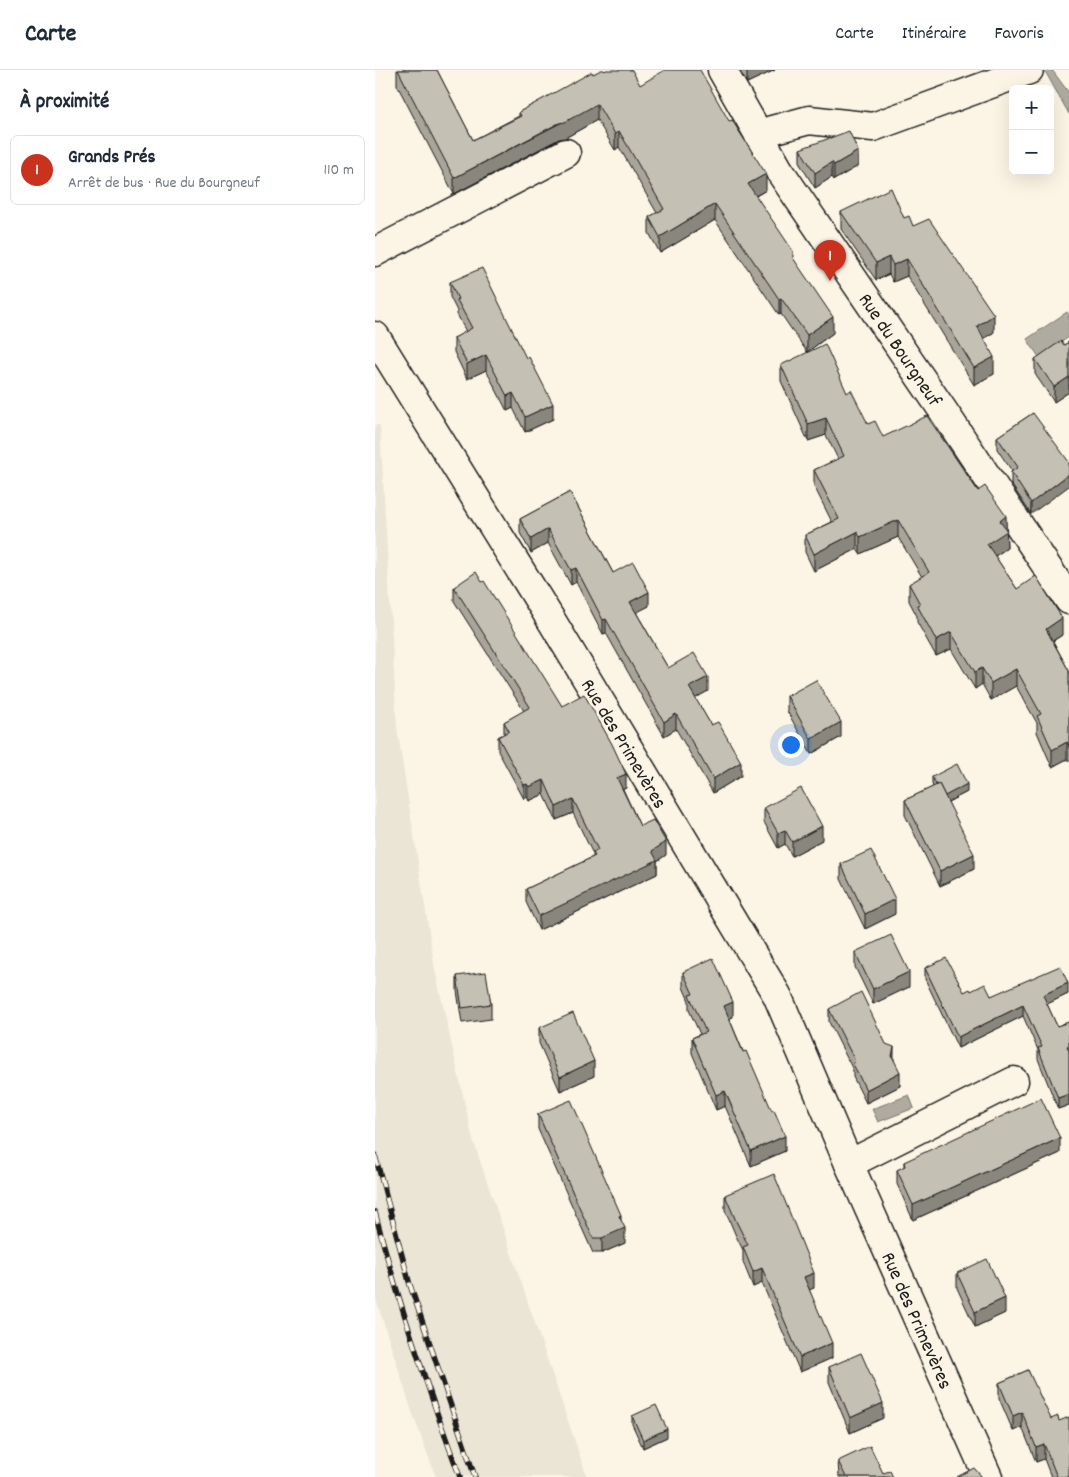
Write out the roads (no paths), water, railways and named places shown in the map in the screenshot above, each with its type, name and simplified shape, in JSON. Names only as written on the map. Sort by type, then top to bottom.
[{"type":"street","name":"Rue du Bourgneuf","points":[[722,70],[779,170],[1069,600]]},
{"type":"street","points":[[759,136],[772,130],[809,120],[873,127],[1029,70]]},
{"type":"street","points":[[375,252],[566,153]]},
{"type":"street","name":"Rue des Primevères","points":[[375,336],[548,615],[777,995],[987,1477]]},
{"type":"street","points":[[849,1164],[1014,1081]]},
{"type":"railway","points":[[375,1155],[410,1285],[475,1477]]},
{"type":"railway","points":[[375,1212],[414,1346],[460,1477]]},
{"type":"place","name":"Grands Prés","points":[[830,281]]}]
